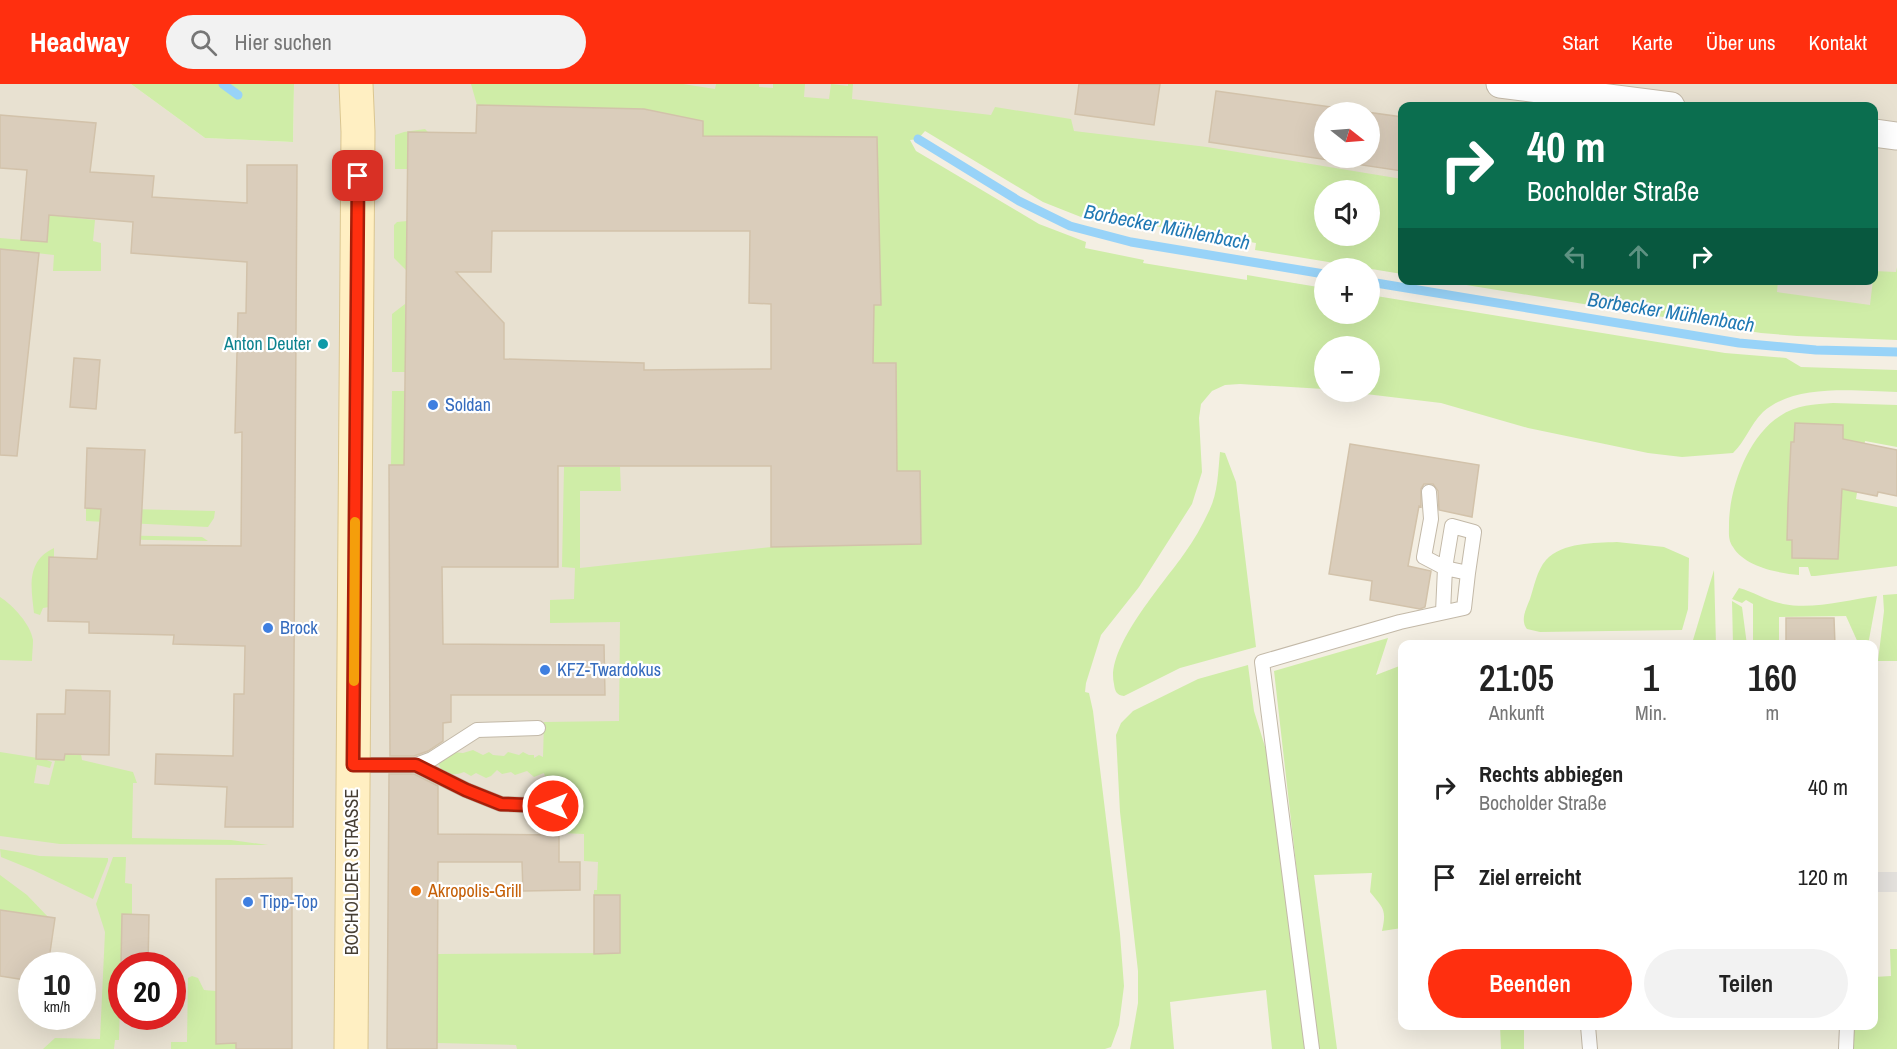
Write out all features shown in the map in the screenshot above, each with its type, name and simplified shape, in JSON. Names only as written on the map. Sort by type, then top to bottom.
[{"type":"main road","name":"BOCHOLDER STRASSE","points":[[351,1049],[358,132],[356,84]]},
{"type":"street","points":[[1500,84],[1640,102]]},
{"type":"street","points":[[1878,134],[1897,136]]},
{"type":"lane","points":[[1429,492],[1431,519],[1424,557],[1445,568],[1468,573]]},
{"type":"lane","points":[[1312,1049],[1262,662],[1400,622],[1464,608],[1474,532],[1431,519]]},
{"type":"lane","points":[[1443,612],[1445,568],[1452,525]]},
{"type":"lane","points":[[353,765],[416,765],[432,759],[477,730],[538,728]]},
{"type":"lane","points":[[416,765],[466,790],[501,804],[553,806]]},
{"type":"lane","points":[[1588,1030],[1590,1049]]},
{"type":"lane","points":[[1846,1049],[1847,1030]]},
{"type":"shaded area","points":[[0,84],[131,84],[205,138],[293,142],[294,84],[1897,84],[1897,335],[1502,285],[1878,285],[1878,102],[1398,102],[1398,267],[1380,261],[1380,258],[1369,258],[1330,246],[1380,246],[1380,180],[1314,180],[1314,241],[872,106],[1019,1049],[0,1049]]},
{"type":"shaded area","points":[[1878,872],[1897,872],[1897,892],[1878,892]]},
{"type":"green space","points":[[131,84],[294,84],[293,142],[205,138]]},
{"type":"green space","points":[[471,84],[683,84],[715,89],[716,84],[759,84],[759,87],[773,88],[773,84],[805,84],[804,97],[829,99],[831,84],[848,86],[848,84],[853,84],[852,99],[991,115],[995,107],[1071,119],[1074,131],[1207,147],[1314,165],[1314,168],[1335,168],[1398,178],[1398,273],[1380,270],[1380,258],[1314,260],[1255,250],[1256,243],[1155,226],[1148,229],[1094,216],[1091,221],[1043,202],[925,131],[918,139],[910,140],[916,151],[1039,224],[1086,242],[1085,248],[1144,260],[1143,263],[1247,280],[1247,275],[1314,286],[1314,324],[1380,324],[1380,297],[1725,353],[1786,358],[1801,367],[1897,370],[1897,392],[1845,390],[1792,396],[1763,412],[1733,453],[1682,457],[1648,453],[1528,428],[1441,403],[1380,396],[1380,336],[1314,336],[1314,388],[1225,385],[1212,391],[1201,404],[1199,418],[1202,472],[1192,504],[1139,587],[1101,635],[1086,683],[1085,692],[1089,693],[1093,711],[1120,934],[1124,986],[1119,1025],[1111,1047],[1105,1049],[517,1049],[516,1045],[437,1043],[437,954],[620,953],[620,895],[594,895],[594,890],[597,890],[598,862],[584,861],[584,834],[561,833],[544,773],[534,777],[527,771],[515,775],[511,772],[502,774],[497,770],[486,778],[476,773],[471,776],[464,772],[454,774],[443,772],[437,762],[453,752],[463,753],[473,750],[483,755],[489,752],[493,755],[504,756],[508,752],[519,755],[523,752],[534,755],[534,758],[539,755],[543,757],[544,722],[619,721],[620,622],[550,623],[550,600],[574,599],[575,568],[562,567],[564,467],[620,467],[621,491],[580,491],[580,568],[771,547],[921,543],[920,471],[897,471],[896,364],[873,363],[874,305],[881,304],[877,137],[703,136],[703,121],[644,109],[477,105]]},
{"type":"green space","points":[[425,129],[428,132],[409,132],[407,169],[395,169],[395,135],[404,132]]},
{"type":"green space","points":[[49,215],[95,220],[93,241],[101,243],[101,271],[53,271],[54,255],[0,249],[0,238],[47,242]]},
{"type":"green space","points":[[407,221],[406,270],[394,258],[394,225],[397,222]]},
{"type":"green space","points":[[1897,267],[1897,340],[1761,333],[1467,285],[1778,285],[1777,292],[1870,305],[1872,285],[1878,285],[1878,271],[1896,272]]},
{"type":"green space","points":[[405,304],[405,372],[392,372],[392,314]]},
{"type":"green space","points":[[392,391],[405,391],[404,465],[391,465]]},
{"type":"green space","points":[[1833,403],[1897,405],[1897,447],[1865,441],[1856,499],[1897,507],[1897,566],[1811,576],[1808,567],[1799,567],[1799,575],[1772,571],[1745,560],[1731,544],[1729,536],[1732,496],[1742,464],[1759,436],[1780,416],[1799,407]]},
{"type":"green space","points":[[1220,452],[1225,453],[1236,482],[1256,647],[1180,668],[1124,696],[1119,695],[1114,684],[1114,669],[1118,653],[1138,616],[1188,549],[1204,522],[1214,497]]},
{"type":"green space","points":[[86,508],[215,511],[214,518],[208,527],[86,521]]},
{"type":"green space","points":[[106,535],[202,537],[208,541],[98,539]]},
{"type":"green space","points":[[1617,542],[1664,547],[1689,558],[1688,609],[1682,630],[1540,632],[1527,629],[1524,614],[1538,574],[1546,560],[1553,554],[1570,547],[1589,543]]},
{"type":"green space","points":[[54,548],[54,558],[49,558],[49,607],[43,608],[40,615],[34,613],[32,576],[39,560]]},
{"type":"green space","points":[[1714,570],[1716,640],[1693,640]]},
{"type":"green space","points":[[1739,588],[1777,603],[1794,606],[1818,605],[1877,596],[1869,640],[1857,640],[1846,616],[1779,617],[1779,640],[1753,640],[1753,604],[1746,600],[1742,603],[1732,599]]},
{"type":"green space","points":[[1897,594],[1897,661],[1878,661],[1884,611],[1883,595]]},
{"type":"green space","points":[[0,597],[16,610],[32,634],[32,661],[0,660]]},
{"type":"green space","points":[[1732,601],[1742,607],[1746,640],[1733,640]]},
{"type":"green space","points":[[1388,638],[1376,675],[1398,667],[1398,929],[1382,931],[1383,909],[1370,892],[1372,873],[1314,875],[1337,1049],[1317,1049],[1274,671]]},
{"type":"green space","points":[[1248,665],[1254,711],[1266,750],[1305,1049],[1272,1049],[1266,990],[1170,1002],[1174,1049],[1130,1049],[1138,1003],[1138,971],[1120,812],[1116,735],[1121,723],[1133,711],[1198,679]]},
{"type":"green space","points":[[0,752],[52,762],[50,768],[37,765],[34,783],[49,785],[55,761],[47,759],[65,754],[81,754],[82,760],[133,772],[137,783],[133,783],[132,838],[231,840],[268,845],[60,844],[0,836]]},
{"type":"green space","points":[[0,849],[40,856],[108,858],[108,861],[93,899],[1,857]]},
{"type":"green space","points":[[113,857],[126,857],[125,883],[132,884],[132,914],[122,915],[121,952],[108,952],[108,1030],[119,1030],[119,1040],[115,1040],[114,1049],[43,1049],[55,1038],[100,1039],[105,932],[96,904]]},
{"type":"green space","points":[[0,875],[27,895],[49,918],[0,910]]},
{"type":"green space","points":[[1890,949],[1897,949],[1897,1049],[1853,1049],[1853,1030],[1878,1030],[1878,977],[1891,976]]},
{"type":"green space","points":[[192,976],[198,978],[204,990],[216,991],[216,1043],[236,1043],[236,1049],[171,1049],[171,1042],[187,1042],[188,978]]},
{"type":"green space","points":[[1500,1030],[1524,1030],[1524,1049],[1501,1049]]},
{"type":"building","points":[[1079,84],[1160,84],[1154,125],[1075,114]]},
{"type":"building","points":[[1216,91],[1314,105],[1314,158],[1209,142]]},
{"type":"building","points":[[477,105],[644,109],[703,121],[703,136],[877,137],[881,305],[874,305],[873,363],[896,363],[897,471],[920,471],[921,544],[771,547],[771,466],[558,466],[558,567],[442,567],[443,644],[604,645],[605,695],[451,695],[451,722],[443,723],[443,741],[428,751],[414,756],[390,756],[389,465],[404,465],[408,132],[476,133]],"holes":[[[492,231],[750,231],[749,303],[771,304],[771,369],[644,370],[644,363],[504,359],[504,323],[456,272],[491,272]]]},
{"type":"building","points":[[1380,114],[1398,116],[1398,170],[1380,168]]},
{"type":"building","points":[[0,115],[96,123],[90,172],[154,176],[152,197],[247,203],[247,165],[297,165],[293,827],[225,827],[227,787],[155,784],[156,754],[233,756],[234,694],[244,694],[245,646],[173,644],[174,635],[89,633],[89,622],[48,621],[49,557],[97,559],[101,509],[85,508],[87,448],[145,450],[140,545],[241,546],[242,432],[235,433],[238,313],[246,313],[247,262],[131,253],[133,222],[49,215],[47,242],[21,240],[27,170],[0,168]]},
{"type":"building","points":[[0,249],[39,253],[17,456],[0,455]]},
{"type":"building","points":[[74,358],[100,360],[96,409],[70,407]]},
{"type":"building","points":[[1795,423],[1843,425],[1843,439],[1897,450],[1897,496],[1878,492],[1877,496],[1842,489],[1838,559],[1792,558],[1792,540],[1787,540],[1791,442],[1794,442]]},
{"type":"building","points":[[1350,444],[1479,465],[1472,517],[1439,510],[1438,491],[1433,484],[1424,484],[1421,489],[1421,507],[1419,506],[1408,566],[1431,571],[1425,607],[1420,609],[1370,600],[1372,581],[1329,574]]},
{"type":"building","points":[[1786,618],[1834,618],[1835,640],[1786,640]]},
{"type":"building","points":[[66,690],[110,691],[109,755],[65,754],[64,760],[36,759],[37,714],[65,714]]},
{"type":"building","points":[[389,774],[414,774],[438,786],[438,834],[559,835],[559,862],[580,862],[580,890],[523,891],[522,862],[438,862],[437,1049],[387,1049]]},
{"type":"building","points":[[292,878],[292,1049],[236,1049],[236,1043],[216,1044],[216,879]]},
{"type":"building","points":[[594,895],[620,895],[620,953],[594,954]]},
{"type":"building","points":[[0,910],[55,918],[50,952],[18,952],[18,979],[0,976]]},
{"type":"building","points":[[122,914],[149,915],[148,952],[121,952]]},
{"type":"waterway","name":"Borbecker Mühlenbach","points":[[223,84],[238,95]]},
{"type":"waterway","name":"Borbecker Mühlenbach","points":[[918,139],[1019,201],[1070,226],[1131,242],[1314,272]]},
{"type":"waterway","name":"Borbecker Mühlenbach","points":[[1380,284],[1739,343],[1816,350],[1897,352]]},
{"type":"slow traffic","points":[[354,681],[355,522]]},
{"type":"place","name":"Anton Deuter","points":[[323,344]]},
{"type":"place","name":"Soldan","points":[[433,405]]},
{"type":"place","name":"Brock","points":[[268,628]]},
{"type":"place","name":"KFZ-Twardokus","points":[[545,670]]},
{"type":"place","name":"Akropolis-Grill","points":[[416,891]]},
{"type":"place","name":"Tipp-Top","points":[[248,902]]},
{"type":"route","points":[[358,176],[353,765],[416,765],[466,790],[507,806],[553,806]]}]
